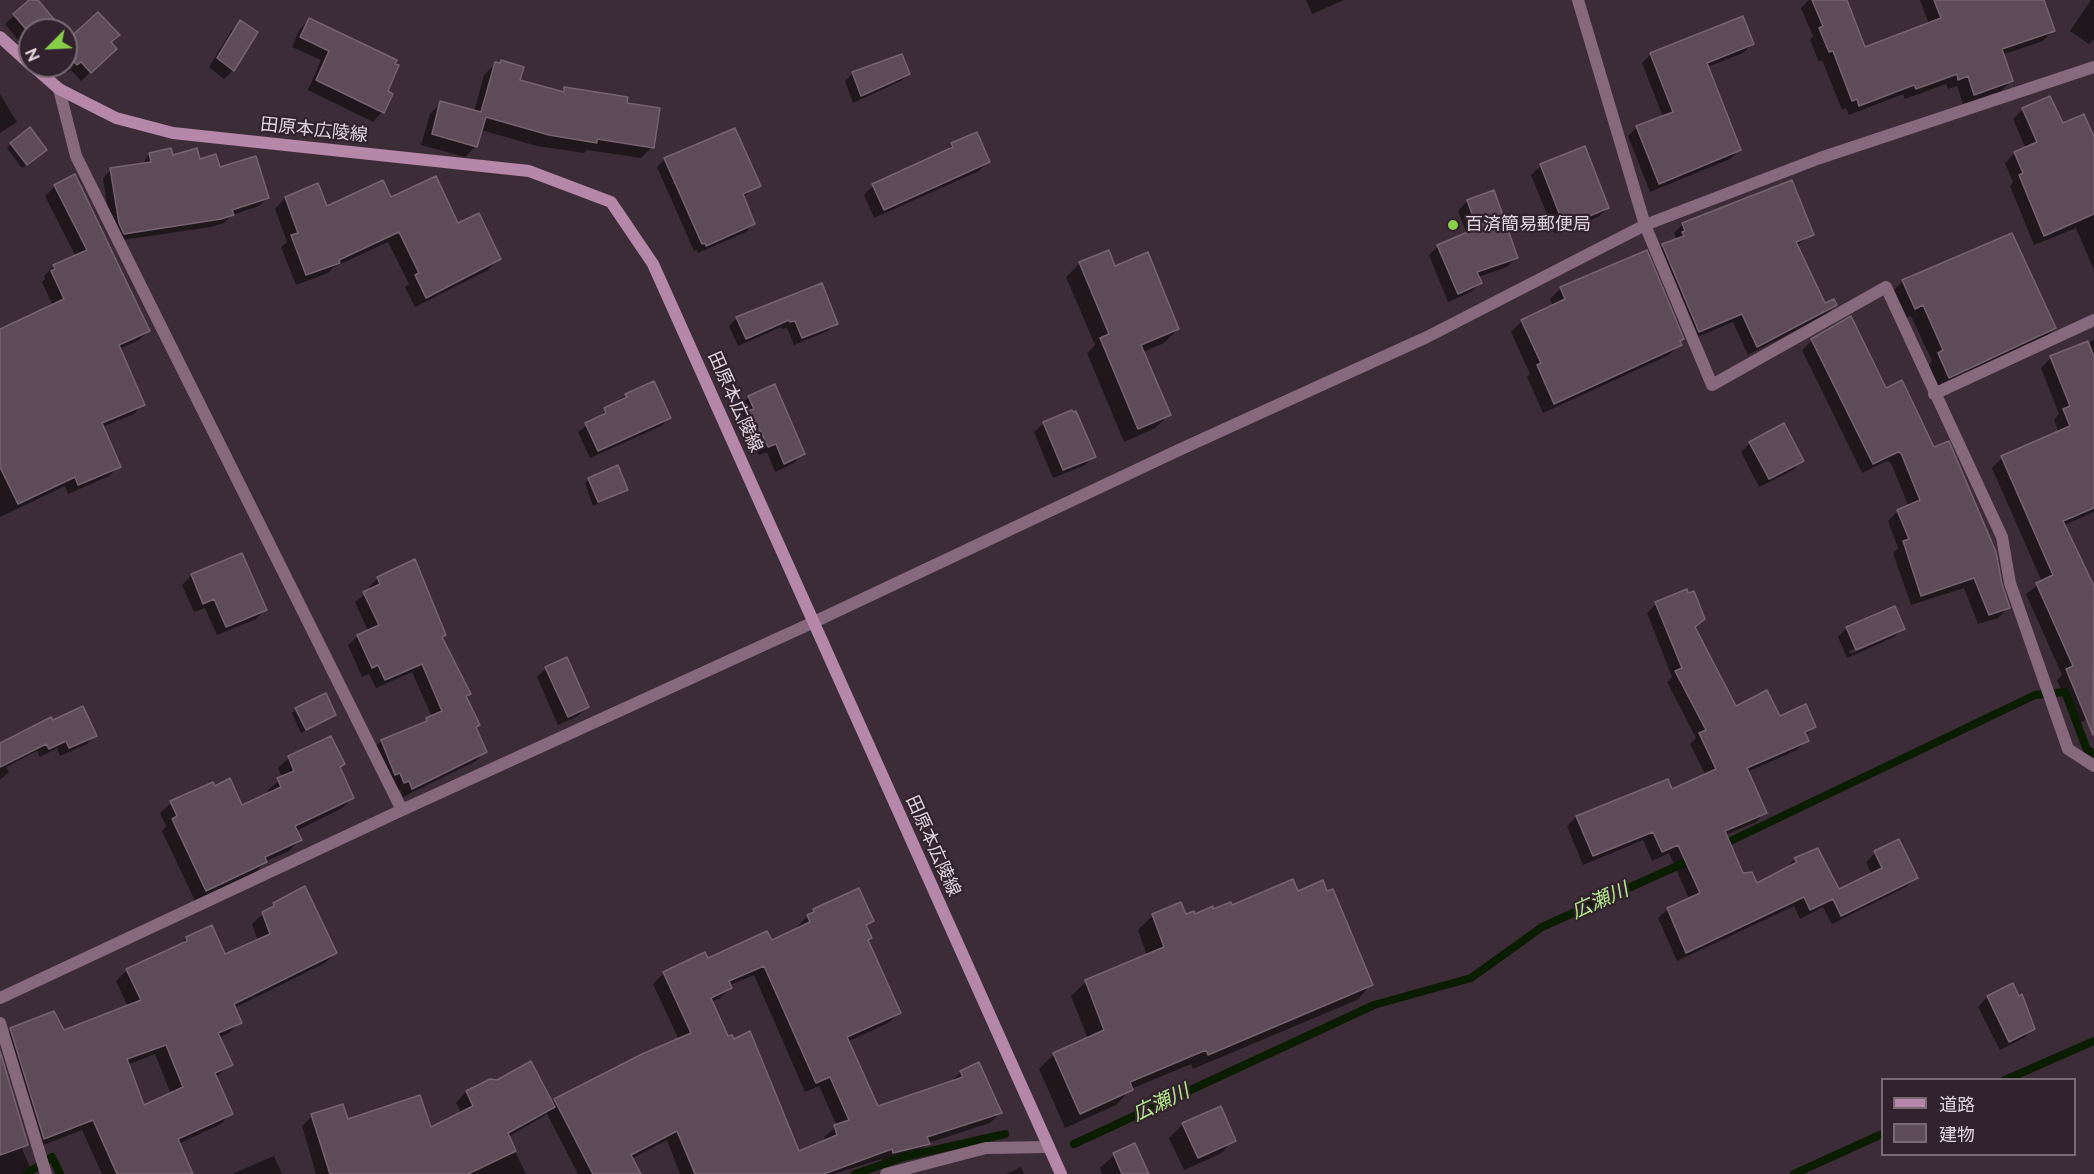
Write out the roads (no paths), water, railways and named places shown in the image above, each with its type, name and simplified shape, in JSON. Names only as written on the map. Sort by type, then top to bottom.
[{"type":"main road","name":"田原本広陵線","points":[[0,37],[18,53]]},
{"type":"main road","name":"田原本広陵線","points":[[46,78],[59,89],[116,118],[172,133],[529,171],[611,202],[653,264],[1061,1174]]},
{"type":"street","points":[[1578,0],[1645,225],[1712,385],[1886,287],[2002,537],[2010,583],[2068,749],[2094,766]]},
{"type":"street","points":[[0,998],[1427,337],[1645,225],[1820,158],[2094,67]]},
{"type":"street","points":[[59,89],[76,156],[402,810]]},
{"type":"street","points":[[1934,393],[2094,320]]},
{"type":"street","points":[[0,1023],[46,1174]]},
{"type":"street","points":[[886,1174],[986,1148],[1049,1147]]},
{"type":"waterway","name":"広瀬川","points":[[1720,846],[2035,695],[2065,692],[2087,750],[2094,753]]},
{"type":"waterway","name":"広瀬川","points":[[1074,1144],[1374,1005],[1471,978],[1542,927],[1695,858]]},
{"type":"waterway","name":"広瀬川","points":[[2010,1078],[2094,1041]]},
{"type":"waterway","name":"広瀬川","points":[[855,1174],[904,1157],[1005,1134]]},
{"type":"waterway","name":"広瀬川","points":[[1794,1174],[1881,1134]]},
{"type":"waterway","name":"広瀬川","points":[[26,1174],[52,1157],[60,1174]]},
{"type":"place","name":"百済簡易郵便局","points":[[1453,225]]}]
